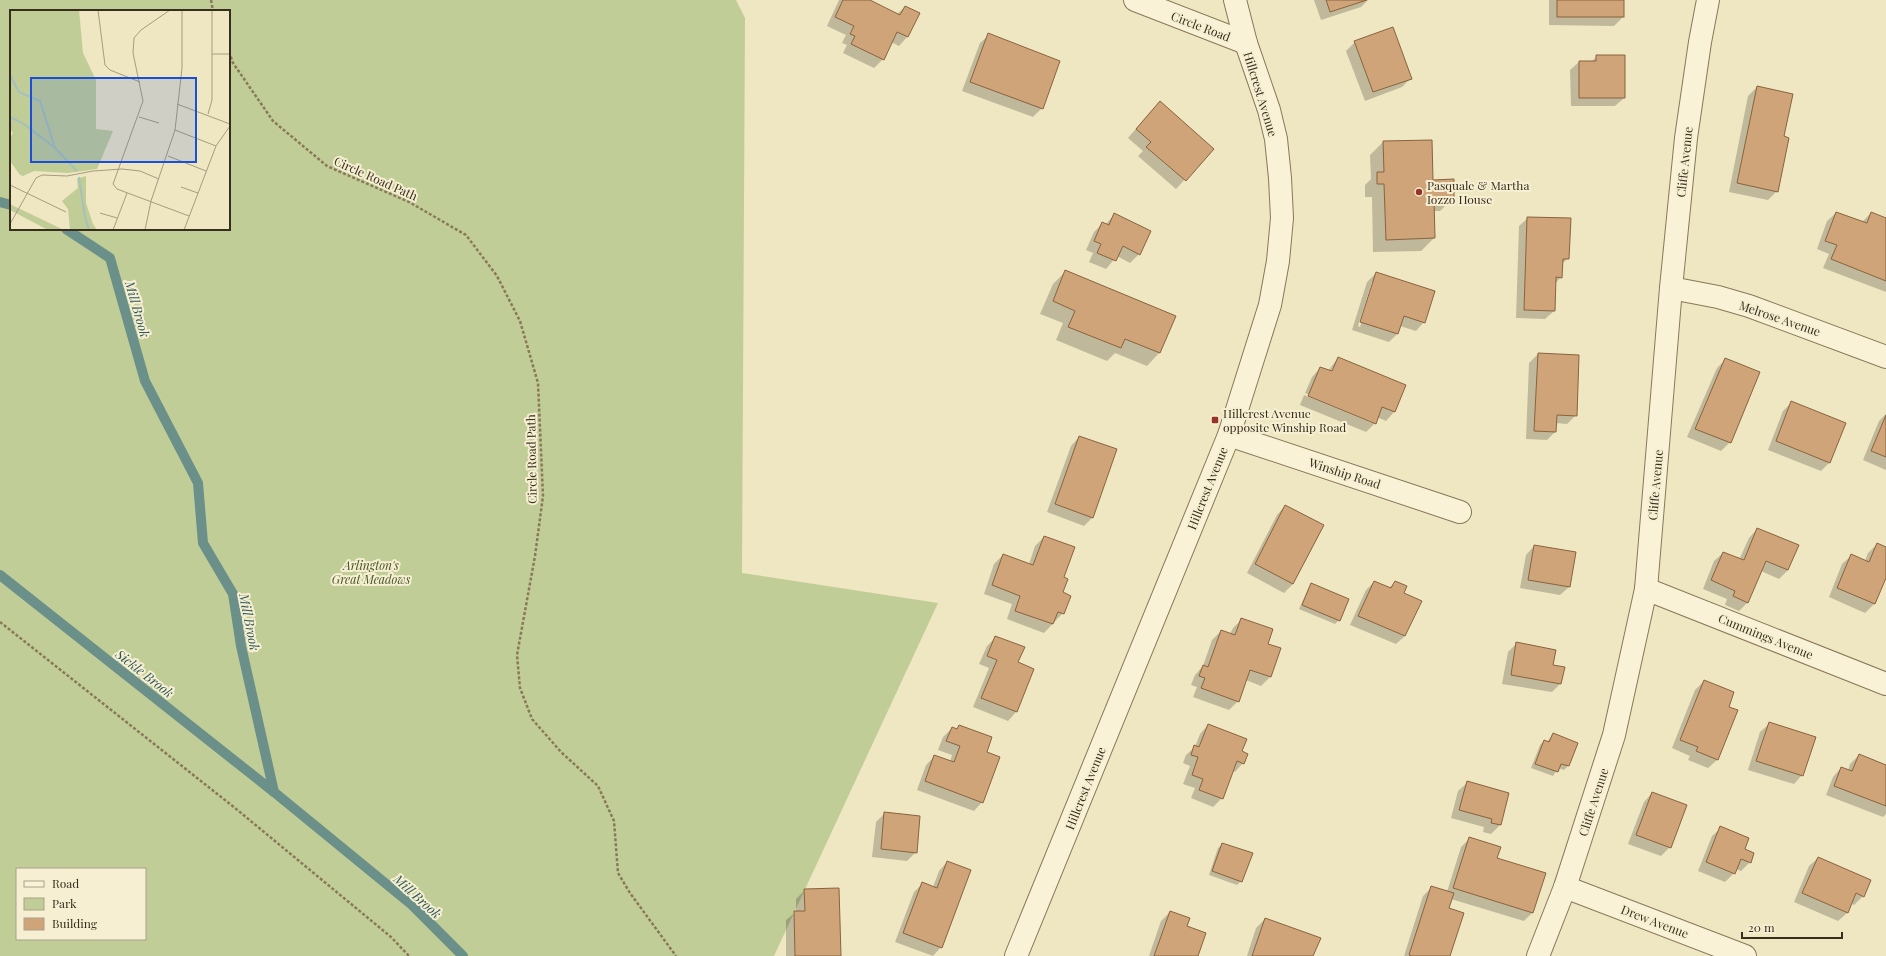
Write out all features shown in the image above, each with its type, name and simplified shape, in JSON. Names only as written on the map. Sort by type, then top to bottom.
[{"type":"street","name":"Circle Road","points":[[1135,0],[1246,43]]},
{"type":"street","name":"Hillcrest Avenue","points":[[1016,956],[1229,435],[1270,304],[1278,261],[1282,218],[1276,139],[1269,110],[1246,43],[1235,0]]},
{"type":"street","name":"Cliffe Avenue","points":[[1538,956],[1565,887],[1614,735],[1646,589],[1671,288],[1686,138],[1700,42],[1708,0]]},
{"type":"street","name":"Melrose Avenue","points":[[1671,288],[1718,297],[1749,306],[1886,357]]},
{"type":"street","name":"Winship Road","points":[[1229,435],[1460,512]]},
{"type":"street","name":"Cummings Avenue","points":[[1646,589],[1886,684]]},
{"type":"street","name":"Drew Avenue","points":[[1565,887],[1745,956]]},
{"type":"path","points":[[211,0],[213,10]]},
{"type":"path","name":"Circle Road Path","points":[[230,54],[234,63],[273,121],[327,166],[409,202],[466,236],[497,276],[520,321],[538,383],[543,496],[535,556],[517,655],[520,688],[532,718],[561,752],[598,786],[614,821],[618,873],[630,893],[676,956]]},
{"type":"path","points":[[0,622],[235,808],[390,937],[409,956]]},
{"type":"green space","name":"Arlington's Great Meadows","points":[[0,0],[736,0],[745,18],[742,573],[938,603],[774,956],[0,956]]},
{"type":"building","points":[[843,0],[870,0],[900,15],[905,6],[920,13],[908,37],[897,32],[884,60],[851,44],[855,36],[850,34],[854,26],[835,17]]},
{"type":"building","points":[[1326,0],[1367,0],[1330,12]]},
{"type":"building","points":[[1557,0],[1624,0],[1624,17],[1557,17]]},
{"type":"building","points":[[1393,27],[1412,79],[1373,92],[1354,41]]},
{"type":"building","points":[[988,33],[1060,61],[1043,109],[970,82]]},
{"type":"building","points":[[1596,55],[1625,55],[1625,98],[1579,98],[1579,61],[1596,61]]},
{"type":"building","points":[[1757,86],[1793,94],[1784,136],[1789,138],[1778,192],[1737,183]]},
{"type":"building","points":[[1160,101],[1214,149],[1186,181],[1146,147],[1151,142],[1136,129]]},
{"type":"building","name":"Pasquale & Martha Iozzo House","points":[[1432,140],[1433,180],[1454,179],[1454,199],[1434,199],[1435,238],[1386,240],[1384,184],[1377,184],[1377,172],[1384,172],[1383,141]]},
{"type":"building","points":[[1836,212],[1867,223],[1871,212],[1886,218],[1886,281],[1831,259],[1837,245],[1825,241]]},
{"type":"building","points":[[1114,213],[1151,231],[1140,255],[1123,246],[1116,261],[1097,253],[1101,244],[1094,241],[1102,222],[1109,225]]},
{"type":"building","points":[[1527,217],[1571,218],[1569,259],[1563,259],[1562,278],[1556,277],[1555,311],[1524,310]]},
{"type":"building","points":[[1065,270],[1176,316],[1160,353],[1125,339],[1121,348],[1068,327],[1075,311],[1053,301]]},
{"type":"building","points":[[1376,272],[1435,291],[1425,323],[1404,316],[1398,334],[1360,322]]},
{"type":"building","points":[[1538,353],[1579,355],[1577,416],[1557,415],[1556,432],[1534,431]]},
{"type":"building","points":[[1338,357],[1406,385],[1395,412],[1382,407],[1376,424],[1308,396],[1320,367],[1332,371]]},
{"type":"building","points":[[1725,358],[1760,372],[1731,443],[1695,429]]},
{"type":"building","points":[[1791,401],[1846,423],[1830,463],[1776,441]]},
{"type":"building","points":[[1886,415],[1886,457],[1871,451]]},
{"type":"building","points":[[1079,436],[1117,449],[1093,518],[1055,504]]},
{"type":"building","points":[[1285,505],[1324,525],[1293,584],[1255,564]]},
{"type":"building","points":[[1757,528],[1799,545],[1788,570],[1766,561],[1748,603],[1733,596],[1735,591],[1711,580],[1723,552],[1744,560]]},
{"type":"building","points":[[1044,536],[1075,547],[1064,577],[1068,579],[1063,592],[1071,596],[1064,614],[1058,612],[1053,624],[1015,611],[1020,596],[992,585],[1003,554],[1033,565]]},
{"type":"building","points":[[1877,543],[1886,547],[1886,578],[1875,604],[1837,588],[1851,554],[1869,562]]},
{"type":"building","points":[[1534,545],[1576,552],[1570,587],[1528,580]]},
{"type":"building","points":[[1374,581],[1391,588],[1395,581],[1407,586],[1404,593],[1422,601],[1405,636],[1358,616]]},
{"type":"building","points":[[1311,583],[1349,599],[1340,621],[1302,605]]},
{"type":"building","points":[[1241,618],[1273,629],[1268,644],[1281,648],[1271,677],[1250,670],[1239,702],[1201,688],[1205,678],[1199,676],[1203,665],[1208,667],[1221,630],[1235,635]]},
{"type":"building","points":[[995,636],[1025,647],[1018,662],[1034,669],[1017,712],[981,698],[997,660],[987,656]]},
{"type":"building","points":[[1516,642],[1556,650],[1553,665],[1565,667],[1561,684],[1511,675]]},
{"type":"building","points":[[1704,680],[1734,692],[1729,707],[1738,710],[1718,760],[1696,751],[1698,747],[1680,740]]},
{"type":"building","points":[[1769,722],[1816,737],[1803,776],[1756,761]]},
{"type":"building","points":[[1208,724],[1247,739],[1242,751],[1248,754],[1244,764],[1237,761],[1223,799],[1199,790],[1203,779],[1192,775],[1198,757],[1191,755],[1194,745],[1199,747]]},
{"type":"building","points":[[959,725],[992,737],[987,752],[1000,757],[983,803],[925,781],[934,755],[954,762],[960,746],[946,741],[952,727],[957,729]]},
{"type":"building","points":[[1553,733],[1578,743],[1569,766],[1561,764],[1558,772],[1535,764],[1544,740],[1549,742]]},
{"type":"building","points":[[1859,754],[1886,765],[1886,806],[1834,786],[1841,767],[1852,771]]},
{"type":"building","points":[[1467,781],[1509,793],[1501,825],[1491,823],[1492,819],[1459,810]]},
{"type":"building","points":[[1652,792],[1687,805],[1671,848],[1636,835]]},
{"type":"building","points":[[884,812],[920,816],[917,853],[881,849]]},
{"type":"building","points":[[1720,826],[1749,838],[1745,849],[1754,853],[1751,863],[1741,859],[1735,874],[1706,862]]},
{"type":"building","points":[[1469,837],[1501,847],[1497,858],[1546,873],[1533,913],[1453,888]]},
{"type":"building","points":[[1222,843],[1253,853],[1242,882],[1212,871]]},
{"type":"building","points":[[1818,857],[1871,880],[1864,897],[1856,893],[1848,913],[1802,893]]},
{"type":"building","points":[[947,861],[971,870],[942,948],[903,933],[922,882],[937,888]]},
{"type":"building","points":[[1431,886],[1454,893],[1449,908],[1464,913],[1450,956],[1412,956],[1409,955]]},
{"type":"building","points":[[839,888],[841,956],[795,956],[794,911],[805,911],[804,889]]},
{"type":"building","points":[[1170,911],[1190,918],[1187,926],[1206,933],[1198,956],[1154,956]]},
{"type":"building","points":[[1265,918],[1321,938],[1313,956],[1252,956]]},
{"type":"waterway","name":"Mill Brook","points":[[0,202],[10,205]]},
{"type":"waterway","name":"Mill Brook","points":[[68,230],[110,258],[145,381],[198,483],[203,543],[233,594],[241,646],[274,792],[412,905],[463,956]]},
{"type":"waterway","name":"Sickle Brook","points":[[0,575],[274,792]]},
{"type":"place","name":"Pasquale & Martha Iozzo House","points":[[1419,192]]},
{"type":"place","name":"Hillcrest Avenue opposite Winship Road","points":[[1215,420]]}]
